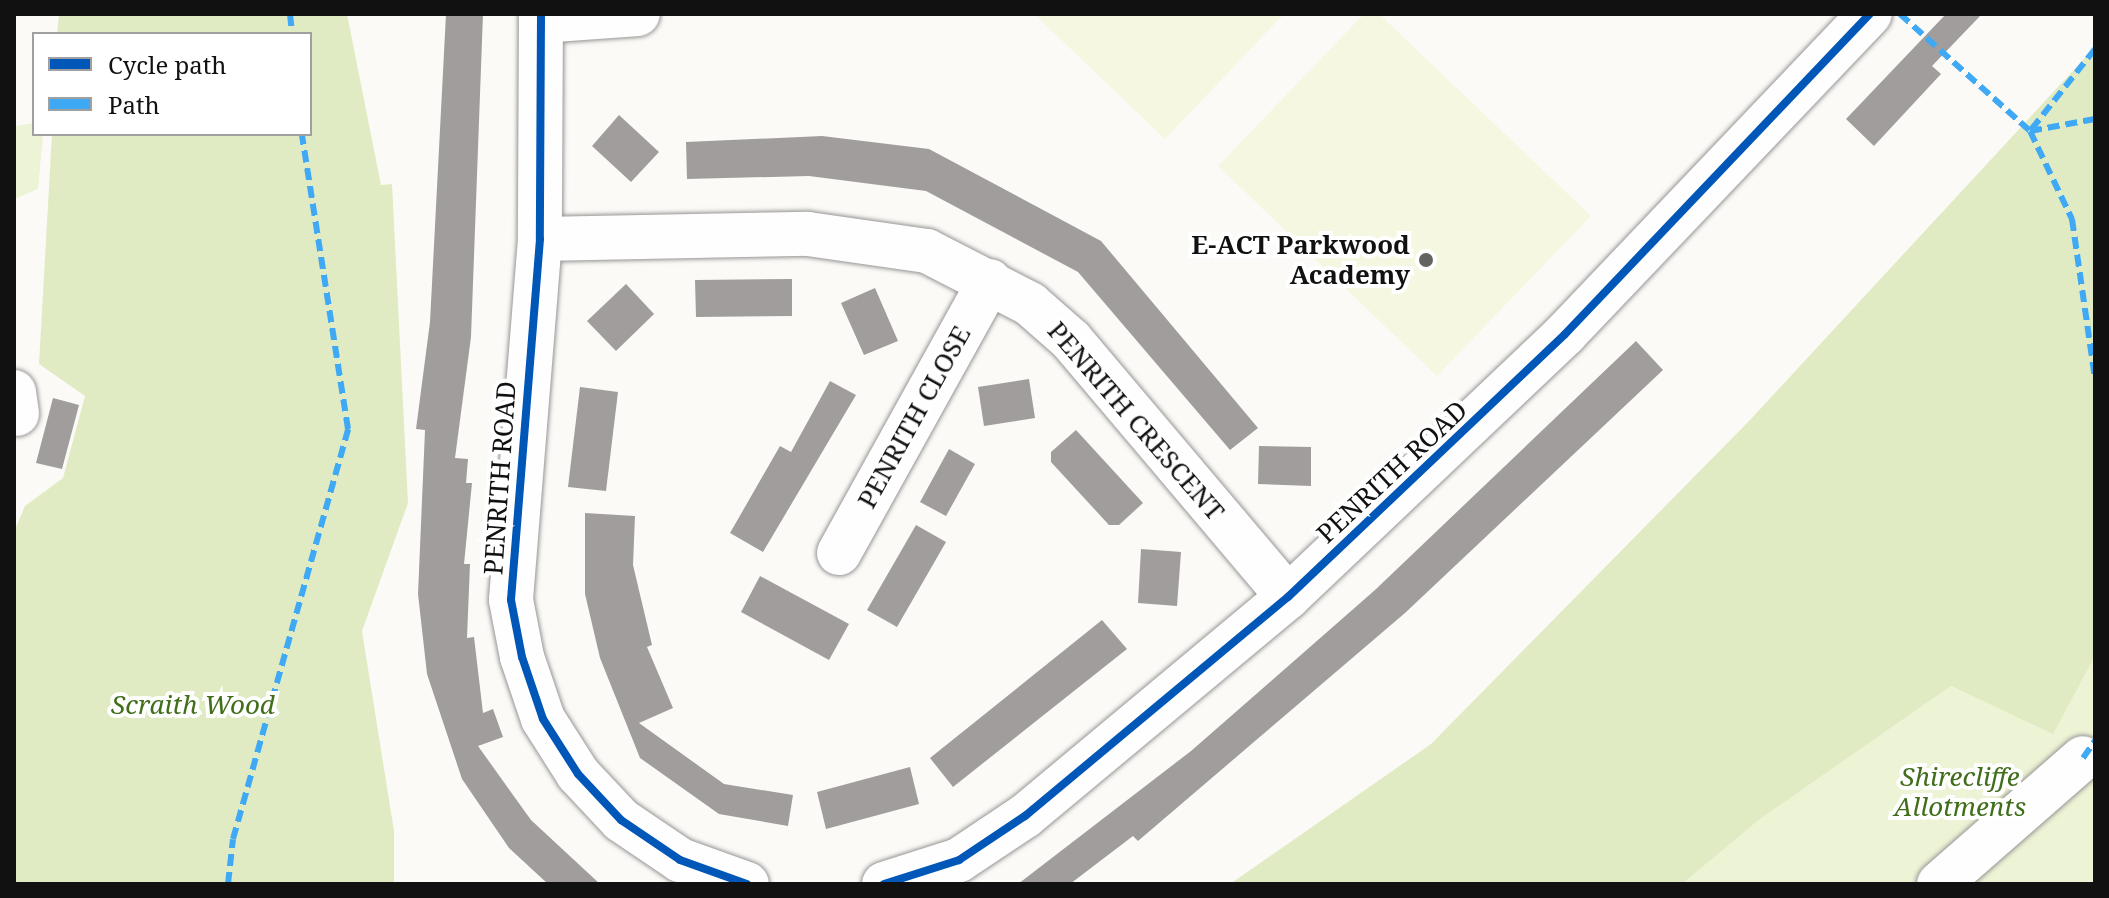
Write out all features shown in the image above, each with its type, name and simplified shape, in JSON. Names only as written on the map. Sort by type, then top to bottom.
[{"type":"street","points":[[541,18],[638,14]]},
{"type":"street","name":"PENRITH ROAD","points":[[884,884],[959,860],[1025,816],[1288,597],[1565,334],[1870,14]]},
{"type":"street","name":"PENRITH ROAD","points":[[541,18],[540,239],[511,600],[522,657],[543,719],[578,774],[621,820],[680,860],[747,884]]},
{"type":"street","name":"PENRITH CRESCENT","points":[[540,239],[866,238],[927,251],[990,281],[1030,304],[1071,340],[1288,597]]},
{"type":"street","name":"PENRITH CLOSE","points":[[839,553],[990,281]]},
{"type":"street","points":[[1939,884],[2083,758]]},
{"type":"green space","name":"Scraith Wood","points":[[59,14],[347,14],[381,185],[392,184],[408,503],[362,631],[394,831],[394,884],[14,884],[14,532],[25,506],[63,478],[85,396],[39,364],[52,136],[312,136],[312,32],[57,32]]},
{"type":"green space","points":[[1034,14],[1284,14],[1165,139]]},
{"type":"green space","points":[[1364,14],[1379,14],[1591,216],[1437,376],[1218,166]]},
{"type":"green space","points":[[2095,47],[2095,656],[2053,734],[1951,686],[1760,819],[1682,884],[1230,884],[1431,744],[1750,420]]},
{"type":"green space","points":[[32,123],[32,136],[43,136],[38,189],[14,199],[14,126]]},
{"type":"green space","name":"Shirecliffe Allotments","points":[[2095,656],[2095,884],[1682,884],[1760,819],[1951,686],[2053,733]]},
{"type":"building","points":[[446,14],[483,14],[471,337],[455,458],[468,459],[466,483],[472,483],[464,564],[470,564],[467,638],[474,637],[483,713],[493,709],[503,737],[478,746],[531,820],[600,884],[548,884],[509,848],[462,779],[427,674],[418,594],[425,430],[416,429],[430,322]]},
{"type":"building","points":[[1946,14],[1982,14],[1932,66],[1941,74],[1874,146],[1846,119]]},
{"type":"building","points":[[619,115],[659,152],[631,182],[592,146]]},
{"type":"building","points":[[822,136],[929,149],[1101,241],[1258,428],[1230,450],[1078,272],[926,191],[809,176],[687,179],[686,142]]},
{"type":"building","points":[[792,279],[792,316],[696,317],[695,280]]},
{"type":"building","points":[[626,284],[654,314],[616,351],[587,321]]},
{"type":"building","points":[[875,288],[898,341],[864,355],[841,303]]},
{"type":"building","points":[[1636,341],[1663,370],[1405,613],[1138,841],[1133,836],[1070,884],[1018,884],[1191,751],[1375,590]]},
{"type":"building","points":[[1029,379],[1035,418],[984,426],[978,387]]},
{"type":"building","points":[[830,381],[856,395],[763,552],[730,533],[780,446],[791,452]]},
{"type":"building","points":[[580,387],[618,392],[606,491],[568,487]]},
{"type":"building","points":[[53,398],[79,405],[62,469],[36,463]]},
{"type":"building","points":[[1076,430],[1143,503],[1119,525],[1109,525],[1051,462],[1051,452]]},
{"type":"building","points":[[1259,446],[1311,447],[1311,486],[1258,484]]},
{"type":"building","points":[[949,449],[975,464],[946,516],[920,502]]},
{"type":"building","points":[[585,513],[635,516],[633,565],[652,645],[647,647],[673,708],[639,723],[724,784],[793,795],[788,826],[719,814],[640,758],[600,658],[585,594]]},
{"type":"building","points":[[916,525],[946,542],[897,627],[867,610]]},
{"type":"building","points":[[1141,549],[1181,552],[1177,606],[1138,603]]},
{"type":"building","points":[[760,576],[849,624],[829,660],[741,612]]},
{"type":"building","points":[[1102,620],[1127,649],[953,787],[930,758]]},
{"type":"building","points":[[910,767],[919,804],[826,829],[817,792]]},
{"type":"marked path","points":[[290,14],[292,32]]},
{"type":"marked path","points":[[1900,14],[2030,131],[2095,119]]},
{"type":"marked path","points":[[2095,49],[2030,131],[2072,219],[2095,379]]},
{"type":"marked path","points":[[228,884],[233,839],[348,429],[302,136]]},
{"type":"marked path","points":[[2083,758],[2095,741]]},
{"type":"cycle path","points":[[541,14],[540,239],[511,600],[522,657],[543,719],[578,774],[621,820],[680,860],[747,884]]},
{"type":"cycle path","points":[[884,884],[959,860],[1025,816],[1288,597],[1565,334],[1870,14]]},
{"type":"place","name":"E-ACT Parkwood Academy","points":[[1426,260]]}]
